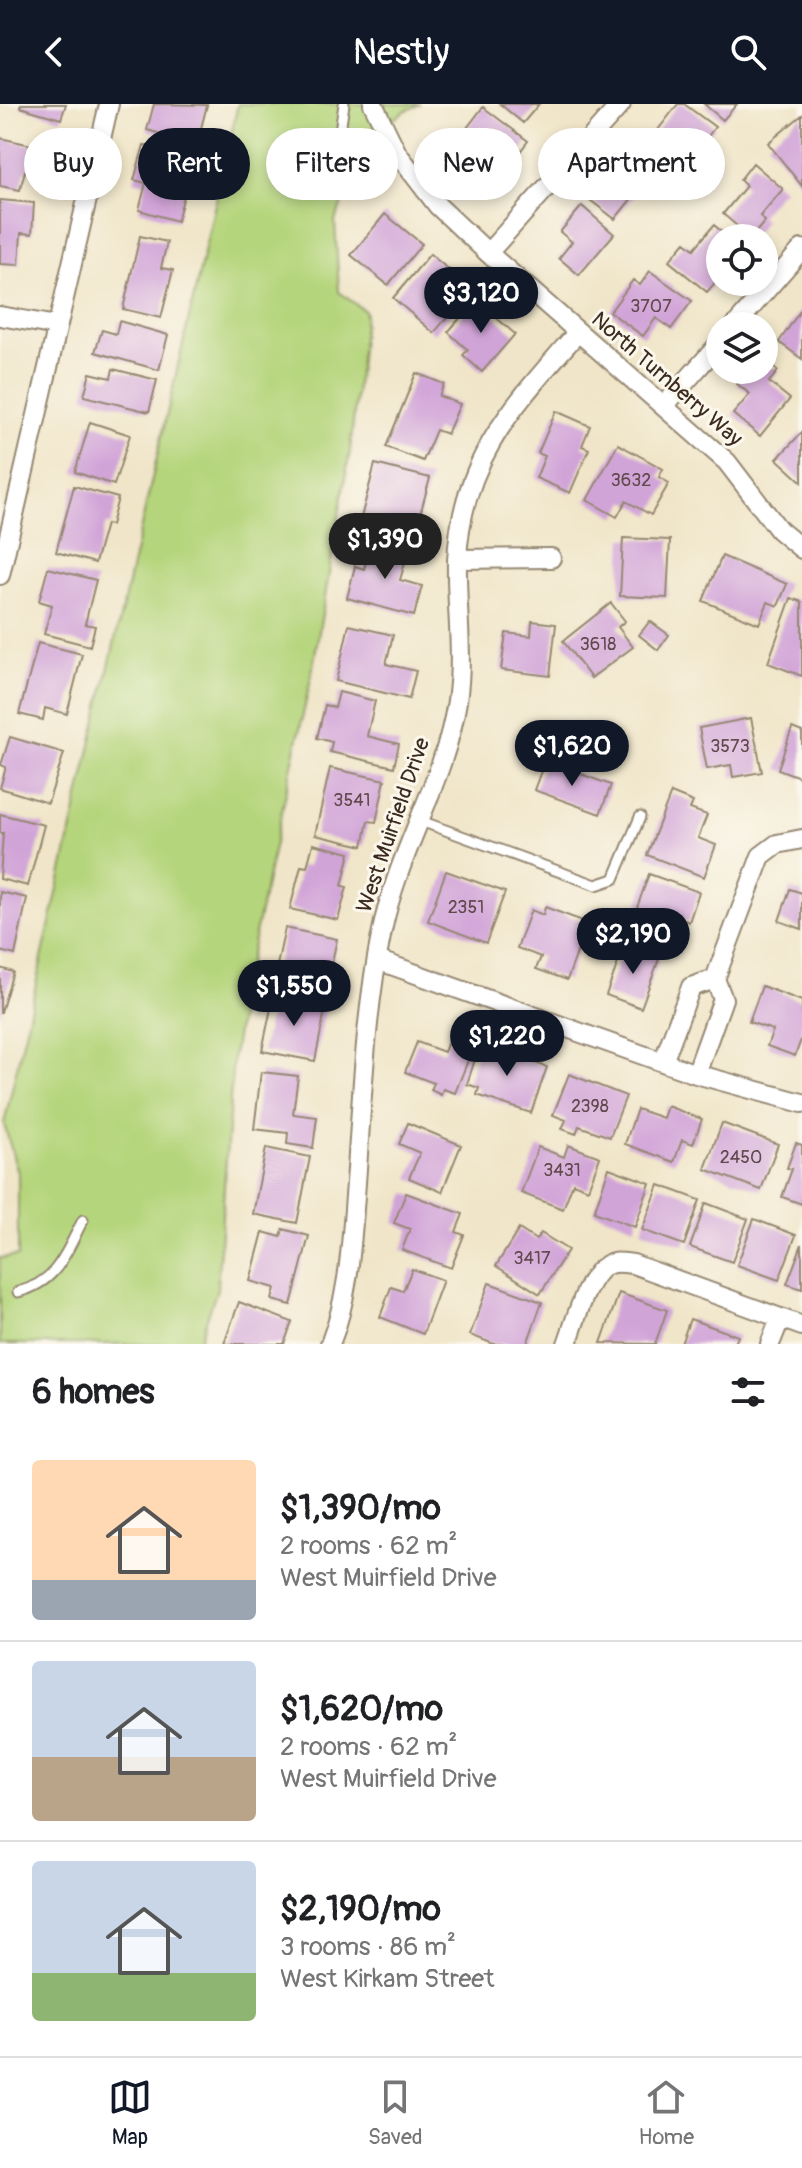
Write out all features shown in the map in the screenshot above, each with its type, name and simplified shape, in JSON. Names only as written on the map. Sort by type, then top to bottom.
[{"type":"street","points":[[0,575],[109,104]]},
{"type":"street","name":"North Turnberry Way","points":[[373,104],[397,153],[438,206],[727,462],[779,530],[802,549]]},
{"type":"street","points":[[488,253],[621,104]]},
{"type":"street","points":[[747,312],[802,249]]},
{"type":"street","points":[[0,316],[57,326]]},
{"type":"street","name":"West Muirfield Drive","points":[[330,1344],[347,1290],[377,960],[386,914],[445,749],[456,704],[460,657],[457,559],[464,512],[487,446],[513,406],[578,332]]},
{"type":"street","points":[[664,406],[706,359]]},
{"type":"street","points":[[457,559],[551,558]]},
{"type":"street","points":[[696,1074],[723,999],[715,979],[761,856],[777,844],[802,839]]},
{"type":"street","points":[[377,960],[696,1074],[802,1103]]},
{"type":"street","points":[[663,1062],[691,987],[715,979]]},
{"type":"street","points":[[567,1344],[591,1282],[599,1270],[609,1264],[633,1264],[802,1326]]},
{"type":"street","points":[[770,1344],[780,1319]]},
{"type":"lane","points":[[340,128],[344,104]]},
{"type":"lane","points":[[418,820],[596,885],[614,879],[640,817]]},
{"type":"lane","points":[[18,1292],[35,1288],[54,1273],[83,1220]]},
{"type":"green space","points":[[238,104],[420,104],[403,112],[383,128],[266,128],[266,200],[344,200],[335,221],[339,292],[365,311],[350,451],[311,678],[245,980],[233,1057],[217,1289],[198,1344],[0,1344],[0,1258],[18,1256],[18,1173],[4,1124],[216,200],[250,200],[250,128],[232,128]]},
{"type":"building","points":[[21,104],[66,104],[61,119],[20,107]]},
{"type":"building","points":[[154,104],[207,105],[201,128],[148,128]]},
{"type":"building","points":[[500,104],[539,104],[523,123]]},
{"type":"building","points":[[678,104],[684,104],[715,127],[714,128],[659,128]]},
{"type":"building","points":[[704,104],[737,104],[723,120]]},
{"type":"building","points":[[483,107],[511,128],[467,128]]},
{"type":"building","points":[[802,115],[802,186],[768,143]]},
{"type":"building","points":[[0,138],[24,143],[24,175],[20,190],[0,186]]},
{"type":"building","points":[[753,163],[783,189],[760,216],[765,221],[763,224],[735,224],[723,214],[746,186],[740,180]]},
{"type":"building","points":[[0,200],[34,203],[32,234],[21,233],[19,265],[0,264]]},
{"type":"building","points":[[142,200],[183,200],[177,221],[139,210]]},
{"type":"building","points":[[590,200],[630,200],[615,219]]},
{"type":"building","points":[[582,206],[614,234],[579,275],[559,258],[572,242],[560,232]]},
{"type":"building","points":[[385,214],[422,244],[388,285],[351,255]]},
{"type":"building","points":[[706,235],[706,291],[669,261],[685,242],[694,249]]},
{"type":"building","points":[[140,236],[167,242],[161,268],[173,270],[161,318],[123,309]]},
{"type":"building","points":[[430,254],[454,274],[449,281],[466,295],[434,333],[393,298]]},
{"type":"building","points":[[650,271],[692,301],[671,329],[656,318],[643,336],[610,312],[633,280],[640,285]]},
{"type":"building","points":[[476,300],[515,334],[482,372],[463,355],[468,350],[448,332]]},
{"type":"building","points":[[802,308],[802,359],[779,342]]},
{"type":"building","points":[[119,321],[168,335],[159,370],[95,352],[102,330],[116,334]]},
{"type":"building","points":[[113,369],[157,380],[149,412],[84,396],[90,373],[111,378]]},
{"type":"building","points":[[416,373],[444,384],[439,396],[460,404],[447,434],[436,430],[423,461],[386,447]]},
{"type":"building","points":[[737,384],[771,384],[790,399],[760,436],[733,414],[750,394]]},
{"type":"building","points":[[556,411],[590,426],[582,446],[589,449],[570,493],[536,478],[545,456],[538,453]]},
{"type":"building","points":[[90,422],[130,435],[114,485],[75,472]]},
{"type":"building","points":[[802,432],[802,482],[777,459]]},
{"type":"building","points":[[618,444],[663,469],[659,477],[669,483],[651,515],[626,501],[617,517],[587,500]]},
{"type":"building","points":[[375,464],[430,478],[412,544],[358,529]]},
{"type":"building","points":[[74,486],[118,498],[111,525],[106,524],[95,563],[56,552]]},
{"type":"building","points":[[623,538],[670,540],[667,598],[620,596]]},
{"type":"building","points":[[371,542],[408,552],[400,580],[422,586],[414,616],[347,598],[355,566],[364,569]]},
{"type":"building","points":[[722,556],[787,584],[778,606],[768,602],[759,624],[703,601]]},
{"type":"building","points":[[48,568],[96,580],[85,624],[95,626],[90,646],[44,634],[52,605],[39,601]]},
{"type":"building","points":[[791,598],[802,602],[802,676],[768,663]]},
{"type":"building","points":[[611,603],[625,621],[618,627],[633,647],[591,678],[563,641]]},
{"type":"building","points":[[532,621],[556,624],[550,676],[501,670],[506,633],[531,636]]},
{"type":"building","points":[[650,621],[669,635],[658,650],[639,635]]},
{"type":"building","points":[[349,625],[393,635],[386,664],[416,671],[409,699],[336,681]]},
{"type":"building","points":[[38,643],[82,654],[67,714],[45,708],[43,720],[19,714]]},
{"type":"building","points":[[339,692],[375,701],[367,736],[399,744],[394,767],[330,752],[332,742],[317,738],[325,705],[335,708]]},
{"type":"building","points":[[751,718],[762,772],[733,777],[731,765],[707,769],[699,728]]},
{"type":"building","points":[[792,728],[802,732],[802,778],[778,769]]},
{"type":"building","points":[[10,737],[64,753],[48,803],[0,788],[6,767],[1,765]]},
{"type":"building","points":[[545,761],[611,785],[600,814],[534,790]]},
{"type":"building","points":[[330,768],[385,780],[376,822],[368,821],[363,846],[315,835]]},
{"type":"building","points":[[671,793],[693,802],[690,809],[707,815],[698,838],[716,845],[704,877],[647,855]]},
{"type":"building","points":[[0,814],[44,825],[28,886],[0,879],[3,833],[0,833]]},
{"type":"building","points":[[313,844],[350,853],[342,886],[347,887],[338,920],[290,909],[301,866],[307,867]]},
{"type":"building","points":[[446,871],[505,892],[486,943],[428,921]]},
{"type":"building","points":[[649,874],[699,892],[689,922],[669,914],[659,941],[629,930]]},
{"type":"building","points":[[790,889],[802,893],[802,929],[779,921]]},
{"type":"building","points":[[0,892],[27,898],[15,955],[0,951]]},
{"type":"building","points":[[545,907],[588,923],[567,980],[536,969],[541,957],[517,948],[531,910],[543,915]]},
{"type":"building","points":[[285,928],[337,939],[327,985],[314,982],[312,992],[273,984]]},
{"type":"building","points":[[625,944],[660,956],[641,1008],[606,995]]},
{"type":"building","points":[[0,968],[13,972],[1,1012],[0,1012]]},
{"type":"building","points":[[762,986],[802,1001],[802,1037],[795,1056],[767,1046],[773,1030],[749,1022]]},
{"type":"building","points":[[274,994],[326,1005],[315,1061],[262,1051]]},
{"type":"building","points":[[452,1031],[476,1040],[455,1093],[443,1089],[441,1095],[431,1090],[434,1083],[405,1072],[417,1042],[444,1052]]},
{"type":"building","points":[[480,1044],[547,1067],[531,1113],[477,1095],[479,1088],[467,1084]]},
{"type":"building","points":[[261,1072],[298,1076],[293,1114],[317,1117],[313,1148],[287,1144],[288,1133],[254,1129]]},
{"type":"building","points":[[569,1074],[626,1096],[610,1137],[579,1126],[576,1134],[562,1129],[566,1120],[553,1115]]},
{"type":"building","points":[[667,1106],[702,1119],[693,1144],[682,1140],[674,1162],[625,1144],[637,1109],[663,1118]]},
{"type":"building","points":[[408,1123],[461,1145],[442,1192],[409,1178],[420,1153],[399,1144]]},
{"type":"building","points":[[722,1123],[778,1144],[761,1190],[705,1169]]},
{"type":"building","points":[[796,1143],[802,1145],[802,1204],[782,1197],[792,1169],[787,1168]]},
{"type":"building","points":[[568,1145],[600,1157],[588,1189],[573,1183],[563,1209],[521,1193],[538,1147],[564,1157]]},
{"type":"building","points":[[266,1148],[310,1157],[297,1223],[253,1214]]},
{"type":"building","points":[[609,1168],[650,1183],[635,1227],[594,1212]]},
{"type":"building","points":[[659,1185],[700,1200],[684,1245],[642,1230]]},
{"type":"building","points":[[406,1193],[463,1214],[456,1232],[464,1235],[451,1268],[402,1250],[410,1229],[394,1223]]},
{"type":"building","points":[[706,1203],[748,1219],[732,1262],[690,1247]]},
{"type":"building","points":[[754,1219],[796,1235],[779,1280],[737,1265]]},
{"type":"building","points":[[283,1229],[309,1236],[291,1305],[272,1300],[275,1288],[250,1281],[263,1232],[281,1237]]},
{"type":"building","points":[[519,1229],[536,1240],[541,1233],[568,1250],[540,1294],[496,1266]]},
{"type":"building","points":[[802,1244],[802,1289],[787,1284]]},
{"type":"building","points":[[412,1269],[443,1280],[423,1334],[380,1317],[391,1287],[403,1291]]},
{"type":"building","points":[[489,1283],[542,1302],[527,1344],[494,1344],[470,1335]]},
{"type":"building","points":[[619,1293],[667,1310],[655,1344],[601,1343]]},
{"type":"building","points":[[239,1302],[292,1322],[284,1344],[224,1344]]},
{"type":"building","points":[[690,1319],[738,1336],[735,1344],[681,1344]]}]
